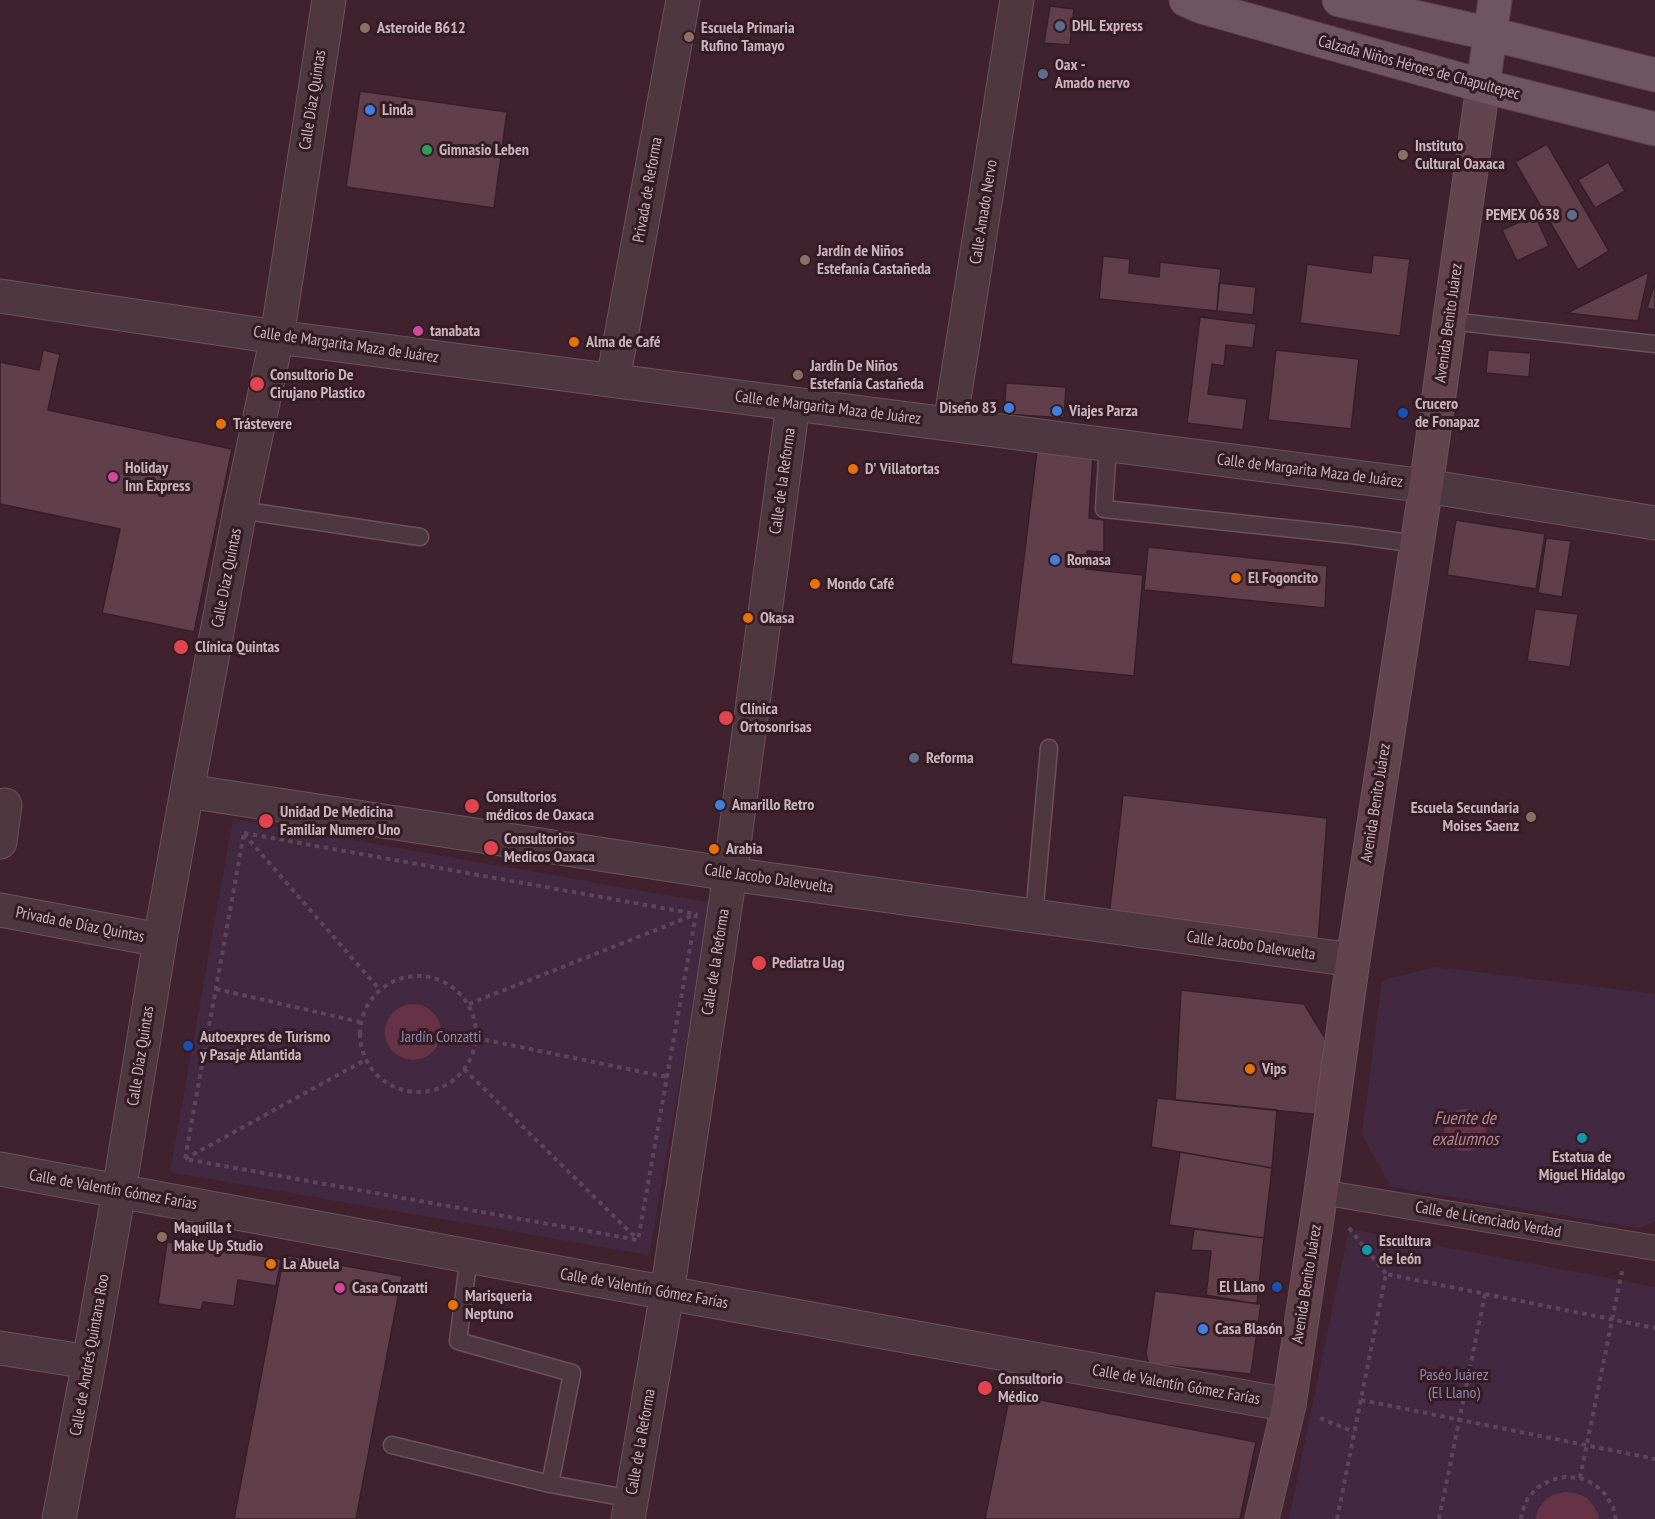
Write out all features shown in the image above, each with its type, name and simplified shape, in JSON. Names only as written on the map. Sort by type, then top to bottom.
[{"type":"main road","name":"Calzada Niños Héroes de Chapultepec","points":[[1186,0],[1202,7],[1483,86],[1655,129]]},
{"type":"main road","points":[[1339,0],[1491,34],[1655,75]]},
{"type":"main road","points":[[1483,86],[1496,0]]},
{"type":"main road","name":"Avenida Benito Juárez","points":[[1262,1519],[1289,1405],[1353,960],[1426,486],[1483,86]]},
{"type":"street","name":"Calle Díaz Quintas","points":[[120,1191],[160,940],[187,791],[240,510],[277,337],[329,0]]},
{"type":"street","name":"Privada de Reforma","points":[[612,380],[683,0]]},
{"type":"street","name":"Calle Amado Nervo","points":[[950,424],[1017,0]]},
{"type":"street","name":"Calle de Margarita Maza de Juárez","points":[[0,296],[277,337],[1426,486],[1655,523]]},
{"type":"street","name":"Calle de la Reforma","points":[[630,1509],[667,1293],[730,874],[793,404]]},
{"type":"street","name":"Calle Jacobo Dalevuelta","points":[[187,791],[730,874],[1353,960]]},
{"type":"street","points":[[0,842],[5,805]]},
{"type":"street","name":"Privada de Díaz Quintas","points":[[0,910],[160,940]]},
{"type":"street","name":"Calle de Valentín Gómez Farías","points":[[0,1169],[667,1293],[1289,1405]]},
{"type":"street","name":"Calle de Andrés Quintana Roo","points":[[59,1519],[120,1191]]},
{"type":"street","name":"Calle de Licenciado Verdad","points":[[1321,1192],[1655,1248]]},
{"type":"street","points":[[0,1348],[89,1362]]},
{"type":"lane","points":[[1450,321],[1655,344]]},
{"type":"lane","points":[[1108,445],[1104,509],[1417,544]]},
{"type":"lane","points":[[240,510],[420,537]]},
{"type":"lane","points":[[1034,916],[1048,748]]},
{"type":"lane","points":[[469,1256],[458,1341],[572,1373],[550,1484]]},
{"type":"lane","points":[[392,1445],[550,1484],[630,1509]]},
{"type":"path","points":[[244,833],[696,914]]},
{"type":"path","points":[[244,833],[380,989]]},
{"type":"path","points":[[185,1159],[244,833]]},
{"type":"path","points":[[469,1004],[696,914]]},
{"type":"path","points":[[638,1239],[696,914]]},
{"type":"path","points":[[411,975],[428,976],[444,981],[458,991],[469,1004],[476,1020],[473,1054],[464,1070],[450,1083],[432,1091],[413,1092],[394,1087],[378,1076],[366,1060],[359,1042],[360,1023],[367,1004],[380,989],[394,980],[411,975]]},
{"type":"path","points":[[216,989],[360,1023]]},
{"type":"path","points":[[476,1038],[668,1077]]},
{"type":"path","points":[[185,1159],[366,1060]]},
{"type":"path","points":[[464,1070],[638,1239]]},
{"type":"path","points":[[185,1159],[638,1239]]},
{"type":"path","points":[[1321,1192],[1386,1274],[1655,1328]]},
{"type":"path","points":[[1580,1478],[1628,1244]]},
{"type":"path","points":[[1337,1519],[1386,1274]]},
{"type":"path","points":[[1440,1519],[1485,1294]]},
{"type":"path","points":[[1361,1400],[1655,1459]]},
{"type":"path","points":[[1521,1519],[1528,1498],[1538,1487],[1551,1480],[1565,1477],[1580,1478],[1594,1484],[1605,1494],[1613,1507],[1616,1519]]},
{"type":"green space","name":"Jardín Conzatti","points":[[233,819],[711,903],[649,1255],[170,1172]]},
{"type":"green space","points":[[1434,967],[1655,994],[1655,1221],[1640,1228],[1391,1187],[1362,1135],[1382,981]]},
{"type":"green space","name":"Paséo Juárez (El Llano)","points":[[1349,1229],[1655,1287],[1655,1519],[1289,1519]]},
{"type":"water","points":[[413,1004],[424,1006],[433,1012],[439,1021],[441,1032],[439,1043],[433,1052],[424,1058],[413,1060],[402,1058],[393,1052],[387,1043],[385,1032],[387,1021],[393,1012],[402,1006]]},
{"type":"water","name":"Fuente de exalumnos","points":[[1465,1109],[1473,1110],[1480,1115],[1485,1122],[1485,1138],[1480,1145],[1473,1150],[1465,1151],[1457,1150],[1450,1145],[1445,1138],[1444,1130],[1445,1122],[1450,1115],[1457,1110]]},
{"type":"water","points":[[1565,1492],[1586,1497],[1593,1505],[1599,1519],[1535,1519],[1546,1499]]},
{"type":"building","name":"DHL Express","points":[[1050,6],[1074,9],[1070,45],[1044,43]]},
{"type":"building","name":"Gimnasio Leben","points":[[360,91],[507,112],[494,208],[346,187]]},
{"type":"building","points":[[1547,144],[1609,251],[1578,270],[1515,162]]},
{"type":"building","points":[[1608,162],[1625,191],[1595,208],[1578,180]]},
{"type":"building","points":[[1535,215],[1549,246],[1517,261],[1502,230]]},
{"type":"building","points":[[1373,255],[1410,259],[1400,336],[1300,323],[1307,264],[1371,273]]},
{"type":"building","points":[[1103,256],[1130,259],[1129,273],[1159,277],[1160,262],[1221,269],[1217,311],[1099,299]]},
{"type":"building","points":[[1649,272],[1638,321],[1567,313]]},
{"type":"building","points":[[1655,282],[1655,310],[1647,308]]},
{"type":"building","points":[[1219,283],[1256,287],[1253,315],[1217,311]]},
{"type":"building","points":[[1200,317],[1256,324],[1253,348],[1226,345],[1224,366],[1212,364],[1208,394],[1247,399],[1243,430],[1187,423]]},
{"type":"building","name":"Holiday Inn Express","points":[[43,350],[60,354],[48,410],[232,449],[194,632],[102,613],[120,529],[0,504],[0,362],[39,370]]},
{"type":"building","points":[[1276,350],[1359,359],[1351,429],[1268,420]]},
{"type":"building","points":[[1488,350],[1531,353],[1529,377],[1486,373]]},
{"type":"building","points":[[1006,383],[1066,387],[1064,418],[1004,414]]},
{"type":"building","name":"Romasa","points":[[1037,451],[1093,455],[1089,518],[1104,520],[1104,552],[1087,551],[1086,569],[1143,575],[1134,676],[1011,664]]},
{"type":"building","points":[[1456,520],[1545,534],[1536,589],[1447,575]]},
{"type":"building","points":[[1546,538],[1571,541],[1562,597],[1538,593]]},
{"type":"building","name":"El Fogoncito","points":[[1148,547],[1327,566],[1325,608],[1144,590]]},
{"type":"building","points":[[1535,609],[1578,614],[1570,667],[1527,661]]},
{"type":"building","points":[[1123,795],[1327,818],[1318,943],[1109,916]]},
{"type":"building","name":"Vips","points":[[1181,990],[1304,1004],[1325,1038],[1321,1115],[1175,1100]]},
{"type":"building","points":[[1157,1098],[1277,1110],[1272,1168],[1151,1147]]},
{"type":"building","points":[[1180,1152],[1272,1168],[1264,1238],[1169,1225]]},
{"type":"building","points":[[1194,1229],[1264,1238],[1257,1304],[1206,1295],[1211,1251],[1191,1250]]},
{"type":"building","points":[[167,1242],[281,1259],[276,1286],[238,1280],[234,1306],[203,1302],[201,1310],[158,1304]]},
{"type":"building","points":[[284,1255],[402,1276],[356,1519],[234,1519]]},
{"type":"building","name":"Casa Blasón","points":[[1155,1291],[1261,1304],[1251,1374],[1149,1364],[1146,1354]]},
{"type":"building","points":[[1010,1394],[1256,1442],[1240,1519],[985,1519]]},
{"type":"place","name":"DHL Express","points":[[1060,26]]},
{"type":"place","name":"Asteroide B612","points":[[365,28]]},
{"type":"place","name":"Escuela Primaria Rufino Tamayo","points":[[689,37]]},
{"type":"place","name":"Oax - Amado nervo","points":[[1043,74]]},
{"type":"place","name":"Linda","points":[[370,110]]},
{"type":"place","name":"Gimnasio Leben","points":[[427,150]]},
{"type":"place","name":"Instituto Cultural Oaxaca","points":[[1403,155]]},
{"type":"place","name":"PEMEX 0638","points":[[1572,215]]},
{"type":"place","name":"Jardín de Niños Estefanía Castañeda","points":[[805,260]]},
{"type":"place","name":"tanabata","points":[[418,331]]},
{"type":"place","name":"Alma de Café","points":[[574,342]]},
{"type":"place","name":"Jardín De Niños Estefanía Castañeda","points":[[798,375]]},
{"type":"place","name":"Consultorio De Cirujano Plastico","points":[[257,384]]},
{"type":"place","name":"Diseño 83","points":[[1009,408]]},
{"type":"place","name":"Viajes Parza","points":[[1057,411]]},
{"type":"place","name":"Crucero de Fonapaz","points":[[1403,413]]},
{"type":"place","name":"Trástevere","points":[[221,424]]},
{"type":"place","name":"D' Villatortas","points":[[853,469]]},
{"type":"place","name":"Holiday Inn Express","points":[[113,477]]},
{"type":"place","name":"Romasa","points":[[1055,560]]},
{"type":"place","name":"El Fogoncito","points":[[1236,578]]},
{"type":"place","name":"Mondo Café","points":[[815,584]]},
{"type":"place","name":"Okasa","points":[[748,618]]},
{"type":"place","name":"Clínica Quintas","points":[[181,647]]},
{"type":"place","name":"Clínica Ortosonrisas","points":[[726,718]]},
{"type":"place","name":"Reforma","points":[[914,758]]},
{"type":"place","name":"Amarillo Retro","points":[[720,805]]},
{"type":"place","name":"Consultorios médicos de Oaxaca","points":[[472,806]]},
{"type":"place","name":"Escuela Secundaria Moises Saenz","points":[[1531,817]]},
{"type":"place","name":"Unidad De Medicina Familiar Numero Uno","points":[[266,821]]},
{"type":"place","name":"Consultorios Medicos Oaxaca","points":[[491,848]]},
{"type":"place","name":"Arabia","points":[[714,849]]},
{"type":"place","name":"Pediatra Uag","points":[[759,963]]},
{"type":"place","name":"Autoexpres de Turismo y Pasaje Atlantida","points":[[188,1046]]},
{"type":"place","name":"Vips","points":[[1250,1069]]},
{"type":"place","name":"Estatua de Miguel Hidalgo","points":[[1582,1138]]},
{"type":"place","name":"Maquilla t Make Up Studio","points":[[162,1237]]},
{"type":"place","name":"Escultura de león","points":[[1367,1250]]},
{"type":"place","name":"La Abuela","points":[[271,1264]]},
{"type":"place","name":"El Llano","points":[[1277,1287]]},
{"type":"place","name":"Casa Conzatti","points":[[340,1288]]},
{"type":"place","name":"Marisqueria Neptuno","points":[[453,1305]]},
{"type":"place","name":"Casa Blasón","points":[[1203,1329]]},
{"type":"place","name":"Consultorio Médico","points":[[985,1388]]}]
